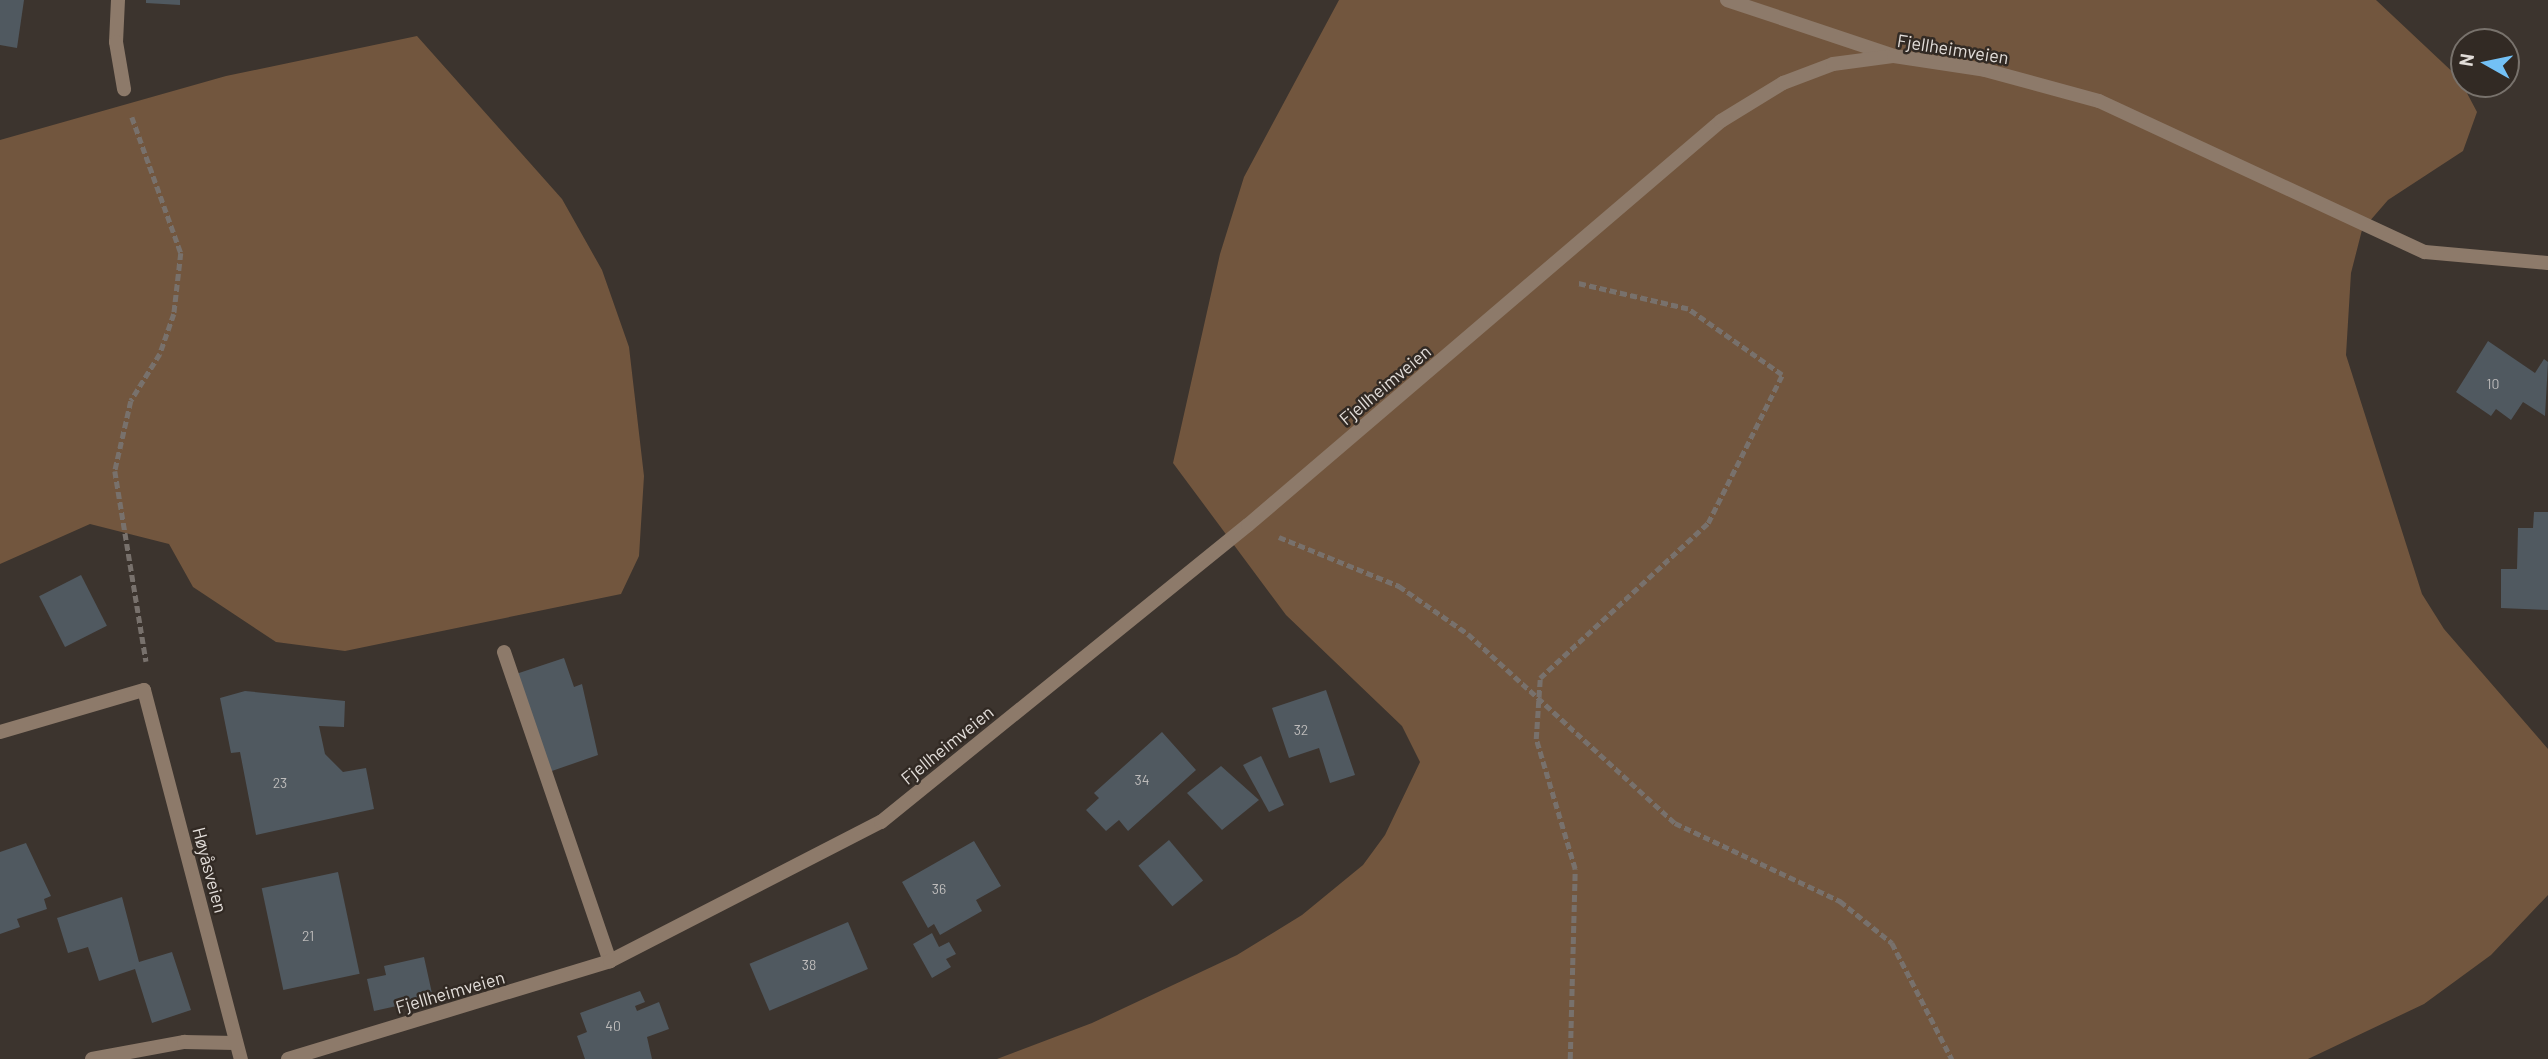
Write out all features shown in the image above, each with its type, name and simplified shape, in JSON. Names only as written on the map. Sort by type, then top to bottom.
[{"type":"street","points":[[118,0],[116,42],[124,89]]},
{"type":"street","points":[[1727,0],[1894,56]]},
{"type":"street","name":"Fjellheimveien","points":[[288,1059],[610,961],[881,822],[1248,526],[1544,276],[1721,121],[1783,83],[1833,64],[1894,56],[1985,70],[2099,101],[2425,252],[2548,263]]},
{"type":"street","points":[[504,652],[610,961]]},
{"type":"street","points":[[0,732],[144,691]]},
{"type":"street","name":"Høyåsveien","points":[[144,691],[241,1059]]},
{"type":"street","points":[[92,1059],[184,1042],[235,1043]]},
{"type":"path","points":[[124,89],[181,253],[174,314],[160,354],[131,401],[116,471],[147,649],[144,691]]},
{"type":"path","points":[[1544,276],[1688,309],[1782,375],[1708,523],[1540,678],[1536,739],[1575,869],[1570,1059]]},
{"type":"path","points":[[1248,526],[1399,586],[1468,634],[1675,823],[1840,901],[1892,943],[1952,1059]]},
{"type":"shaded area","points":[[1339,0],[2376,0],[2450,70],[2450,98],[2470,98],[2477,112],[2463,151],[2388,200],[2362,230],[2351,273],[2346,355],[2422,594],[2444,629],[2548,749],[2548,895],[2491,955],[2424,1004],[2308,1059],[997,1059],[1092,1023],[1237,955],[1302,915],[1363,865],[1385,835],[1420,762],[1402,726],[1286,615],[1173,463],[1220,254],[1244,177]]},
{"type":"shaded area","points":[[417,36],[562,199],[602,270],[629,347],[644,476],[639,556],[621,594],[345,651],[276,642],[193,587],[169,544],[90,524],[0,564],[0,140],[226,76]]},
{"type":"building","points":[[0,0],[24,0],[17,48],[0,45]]},
{"type":"building","points":[[146,0],[180,0],[180,5],[146,3]]},
{"type":"building","points":[[2488,341],[2535,373],[2544,359],[2548,362],[2545,416],[2523,402],[2511,420],[2496,409],[2491,416],[2456,392]]},
{"type":"building","points":[[2534,512],[2548,512],[2548,610],[2501,608],[2501,569],[2517,569],[2518,528],[2533,528]]},
{"type":"building","points":[[81,575],[107,626],[65,647],[39,596]]},
{"type":"building","points":[[564,658],[574,687],[582,684],[598,755],[549,772],[516,674]]},
{"type":"building","points":[[1326,690],[1355,775],[1330,783],[1319,748],[1289,758],[1272,708]]},
{"type":"building","points":[[245,691],[345,701],[344,727],[319,726],[325,754],[343,772],[366,768],[374,809],[256,835],[240,752],[231,753],[220,698]]},
{"type":"building","points":[[1162,732],[1196,770],[1128,831],[1119,820],[1106,831],[1086,810],[1099,798],[1094,793]]},
{"type":"building","points":[[1261,756],[1284,805],[1269,812],[1243,765]]},
{"type":"building","points":[[1221,766],[1259,800],[1222,830],[1187,793]]},
{"type":"building","points":[[1169,840],[1203,881],[1172,906],[1138,866]]},
{"type":"building","points":[[974,841],[1001,886],[976,900],[982,911],[940,935],[934,924],[928,928],[902,882]]},
{"type":"building","points":[[26,843],[51,896],[44,899],[47,909],[17,919],[20,927],[0,934],[0,852]]},
{"type":"building","points":[[338,872],[360,974],[283,990],[262,888]]},
{"type":"building","points":[[122,897],[139,962],[172,952],[191,1010],[152,1023],[135,969],[99,981],[88,947],[68,953],[57,918]]},
{"type":"building","points":[[848,922],[868,969],[769,1011],[750,964]]},
{"type":"building","points":[[932,933],[939,947],[949,942],[956,954],[946,959],[951,967],[932,978],[913,944]]},
{"type":"building","points":[[424,957],[433,998],[374,1011],[367,979],[386,975],[384,966]]},
{"type":"building","points":[[640,991],[645,1002],[635,1006],[637,1011],[659,1002],[669,1029],[647,1037],[652,1059],[585,1059],[577,1036],[587,1032],[580,1013]]}]
